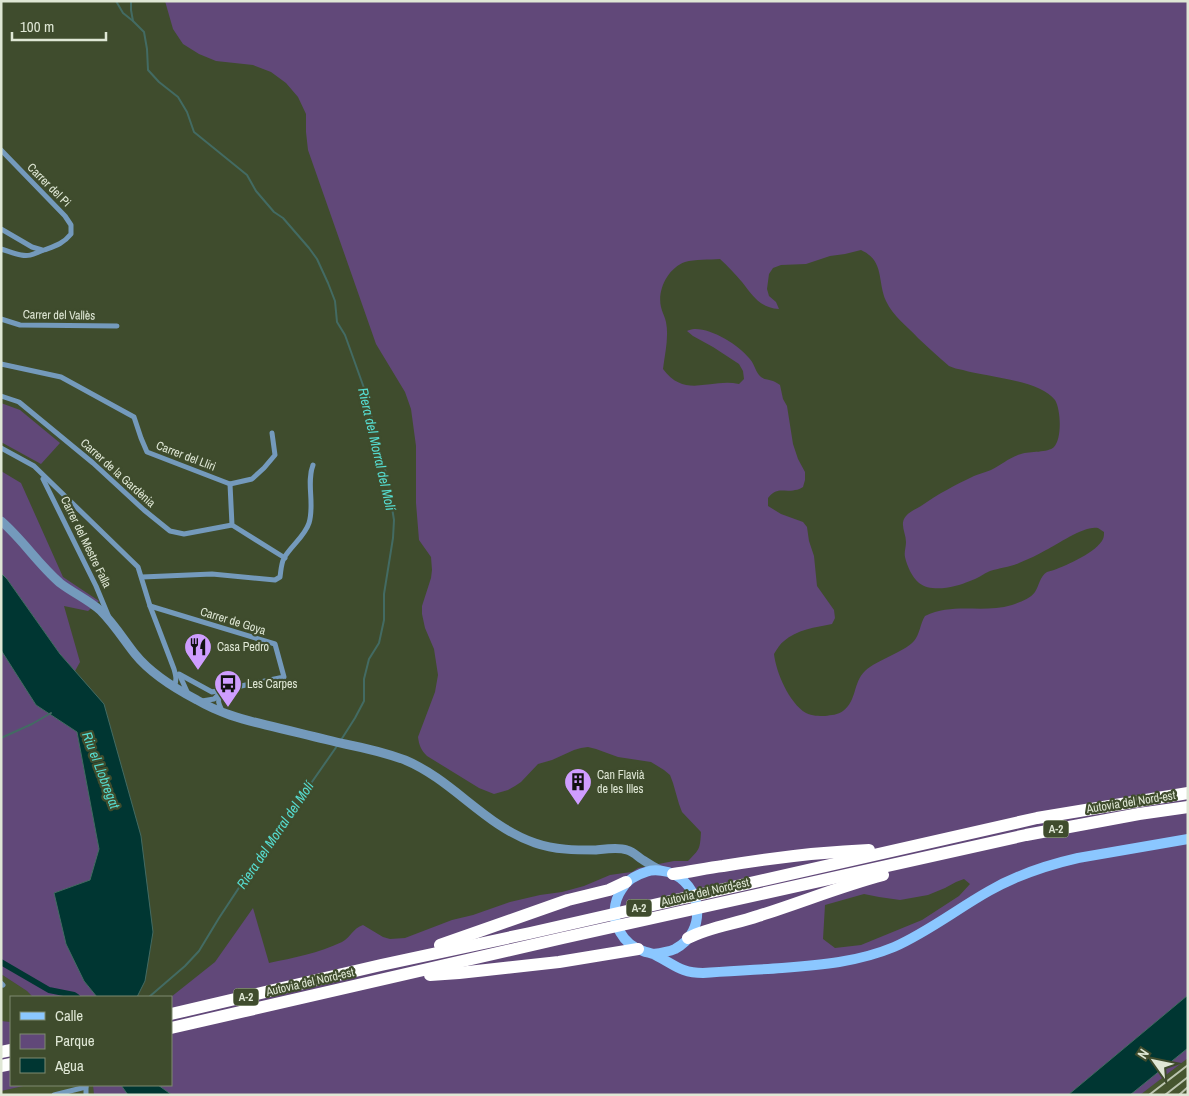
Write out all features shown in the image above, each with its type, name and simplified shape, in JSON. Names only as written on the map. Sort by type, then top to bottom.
[{"type":"highway","name":"Autovia del Nord-est","points":[[172,1014],[381,965],[540,931],[1052,815],[1188,793]]},
{"type":"highway","name":"Autovia del Nord-est","points":[[172,1028],[563,938],[1048,831],[1188,807]]},
{"type":"highway","points":[[673,874],[806,855],[896,850]]},
{"type":"highway","points":[[688,938],[708,930],[899,871],[945,854]]},
{"type":"highway","points":[[381,965],[568,900],[610,890],[630,880]]},
{"type":"highway","points":[[391,978],[559,962],[633,945]]},
{"type":"main road","points":[[653,954],[677,948],[688,938],[696,924],[698,908],[693,892],[687,883],[673,874],[660,870],[650,870],[630,880],[617,898],[615,920],[620,932],[633,945],[688,972],[736,971],[830,964],[866,957],[913,938],[988,891],[1025,873],[1078,858],[1188,839]]},
{"type":"main road","points":[[677,948],[676,960],[680,969]]},
{"type":"street","name":"Carrer del Pi","points":[[1,150],[65,216],[70,225],[71,234],[64,242],[34,255],[21,255],[1,249]]},
{"type":"street","points":[[1,229],[32,247],[42,250]]},
{"type":"street","name":"Carrer del Vallès","points":[[1,319],[20,325],[117,326]]},
{"type":"street","name":"Carrer del Lliri","points":[[1,364],[61,377],[134,417],[147,452],[230,484]]},
{"type":"street","name":"Carrer de la Gardènia","points":[[1,396],[20,402],[170,531],[184,534],[232,525]]},
{"type":"street","points":[[272,433],[275,455],[252,479],[230,484],[232,525],[284,558]]},
{"type":"street","points":[[1,448],[34,466],[138,567],[150,606],[174,669],[176,678],[174,687]]},
{"type":"street","points":[[142,577],[212,574],[275,580],[280,577],[284,558],[309,524],[311,511],[310,471],[313,465]]},
{"type":"street","name":"Carrer del Mestre Falla","points":[[41,474],[96,586],[110,621]]},
{"type":"street","points":[[1,521],[20,538],[53,576],[70,590],[91,603],[110,621],[145,665],[174,687],[199,702],[224,714],[387,754],[420,767],[434,775],[505,829],[526,840],[560,849],[624,849],[631,851],[660,870]]},
{"type":"street","name":"Carrer de Goya","points":[[150,606],[275,644],[284,677],[212,692],[179,674]]},
{"type":"street","points":[[174,669],[179,674],[189,696]]},
{"type":"street","points":[[222,690],[218,703],[224,714]]},
{"type":"street","name":"Carrer de Goya","points":[[199,702],[214,699],[222,690]]},
{"type":"street","points":[[616,849],[634,859],[638,867],[630,880]]},
{"type":"street","points":[[54,1095],[86,1086],[86,1095]]},
{"type":"shaded area","points":[[1,974],[32,996],[10,996],[10,1022],[1,1021]]},
{"type":"shaded area","points":[[1188,1058],[1188,1095],[1140,1095]]},
{"type":"shaded area","points":[[24,1086],[93,1086],[94,1095],[1,1095],[1,1091]]},
{"type":"green space","points":[[165,1],[1188,1],[1188,995],[1068,1095],[172,1095],[159,1086],[172,1086],[172,996],[215,962],[253,908],[269,963],[306,955],[333,946],[345,940],[357,928],[363,925],[383,937],[390,939],[405,938],[452,920],[510,902],[562,892],[584,886],[610,875],[632,872],[638,868],[674,861],[688,861],[699,848],[701,832],[682,812],[670,775],[651,762],[618,757],[588,747],[581,748],[538,764],[521,782],[508,790],[494,794],[479,788],[427,756],[422,749],[418,737],[435,692],[438,675],[434,649],[425,628],[422,614],[422,606],[432,570],[431,557],[419,540],[416,503],[416,446],[411,409],[405,392],[376,344],[308,150],[306,114],[298,97],[286,83],[271,72],[253,65],[216,61],[199,54],[183,44],[173,29]],"holes":[[[861,250],[869,255],[877,266],[883,294],[892,311],[900,321],[949,366],[1012,380],[1038,388],[1048,393],[1055,400],[1058,410],[1060,424],[1057,443],[1054,447],[1013,457],[991,470],[974,476],[947,490],[906,516],[903,522],[906,542],[905,557],[916,581],[930,588],[951,587],[973,580],[990,571],[1012,566],[1040,554],[1086,529],[1098,528],[1104,532],[1104,536],[1095,549],[1074,561],[1047,572],[1041,579],[1035,592],[1025,600],[1012,605],[990,609],[947,610],[925,616],[914,641],[904,649],[870,667],[861,675],[851,702],[843,711],[832,715],[816,716],[806,713],[789,695],[777,669],[774,654],[781,644],[794,634],[832,624],[835,618],[834,610],[817,586],[814,556],[807,527],[803,522],[781,514],[768,506],[768,498],[772,494],[778,491],[799,489],[803,487],[805,480],[805,472],[793,444],[787,406],[783,399],[780,385],[761,377],[751,360],[732,343],[716,334],[701,329],[687,331],[739,364],[743,371],[744,379],[739,384],[718,383],[698,386],[680,383],[671,378],[663,369],[667,333],[660,300],[665,280],[679,265],[693,260],[720,259],[757,300],[762,304],[779,309],[776,302],[769,296],[767,289],[769,274],[773,268],[781,265],[806,264],[830,256]],[[964,879],[970,884],[959,896],[922,920],[861,945],[835,948],[823,939],[825,905],[864,894],[900,900],[928,895]]]},
{"type":"green space","points":[[1,403],[20,410],[60,443],[41,464],[1,442]]},
{"type":"green space","points":[[1,471],[21,483],[63,577],[99,601],[88,611],[64,606],[80,662],[75,671],[60,654],[1,573]]},
{"type":"green space","points":[[1,650],[36,705],[77,732],[99,849],[90,880],[54,893],[84,981],[96,996],[32,996],[1,974]]},
{"type":"green space","points":[[1,1021],[10,1022],[10,1086],[24,1086],[1,1091]]},
{"type":"green space","points":[[1188,1048],[1188,1058],[1140,1095],[1130,1095]]},
{"type":"green space","points":[[93,1086],[122,1086],[128,1095],[94,1095]]},
{"type":"water","name":"Riu el Llobregat","points":[[1,573],[60,654],[104,704],[141,836],[153,932],[145,981],[138,996],[96,996],[84,981],[66,944],[54,893],[90,880],[99,849],[77,732],[36,705],[1,650]]},
{"type":"water","points":[[1188,995],[1188,1048],[1130,1095],[1068,1095]]},
{"type":"water","points":[[122,1086],[159,1086],[172,1095],[128,1095]]},
{"type":"waterway","name":"Riera del Morral del Molí","points":[[116,1],[123,13],[144,32],[148,70],[159,82],[178,97],[187,112],[194,132],[247,175],[256,191],[274,212],[283,218],[317,259],[335,301],[337,322],[345,335],[364,388],[387,477],[394,520],[393,538],[384,594],[384,620],[379,643],[369,659],[364,679],[364,701],[341,740]]},
{"type":"waterway","points":[[131,1],[133,21]]},
{"type":"waterway","points":[[1,738],[51,713]]},
{"type":"waterway","name":"Riera del Morral del Molí","points":[[150,996],[185,966],[199,951],[275,833],[337,746]]},
{"type":"waterway","points":[[1,962],[49,990],[76,996]]},
{"type":"railway","points":[[1149,1095],[1188,1065]]},
{"type":"railway","points":[[1165,1095],[1188,1077]]},
{"type":"railway","points":[[1179,1095],[1188,1087]]},
{"type":"place","name":"Casa Pedro","points":[[198,671]]},
{"type":"place","name":"Les Carpes","points":[[228,708]]},
{"type":"place","name":"Can Flavià de les Illes","points":[[578,806]]}]
